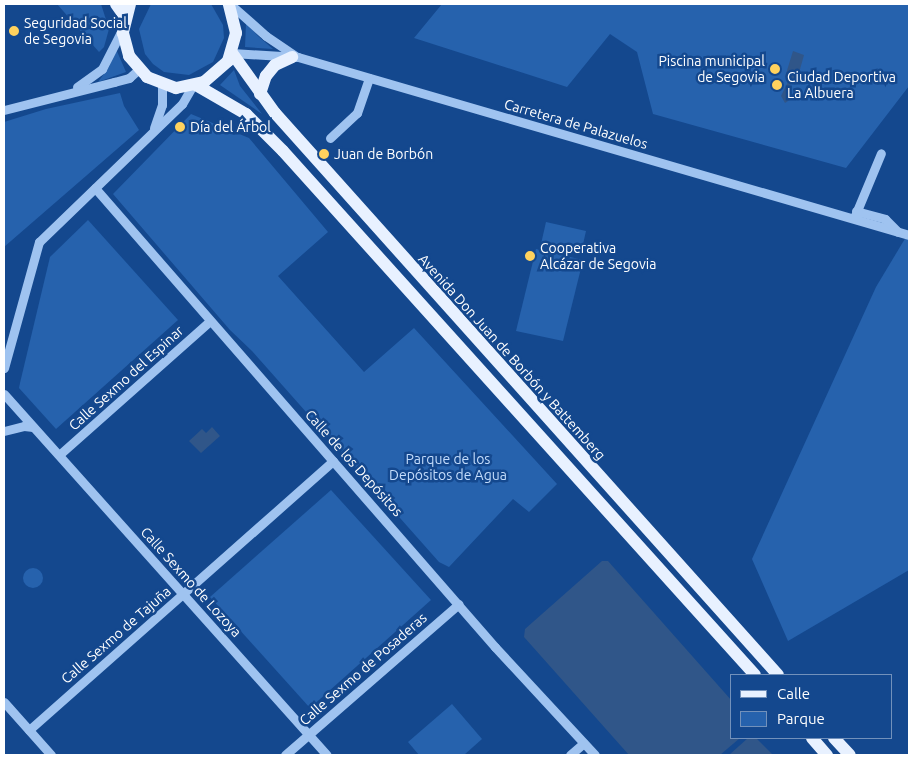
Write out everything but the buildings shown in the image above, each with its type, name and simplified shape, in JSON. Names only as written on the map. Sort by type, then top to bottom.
[{"type":"main road","points":[[116,4],[124,21],[126,49],[138,70],[162,85],[194,86],[246,114],[283,151],[754,674]]},
{"type":"main road","points":[[124,21],[130,4]]},
{"type":"main road","points":[[194,86],[218,73],[232,53],[236,26],[230,4]]},
{"type":"main road","name":"Avenida Don Juan de Borbón y Battemberg","points":[[232,53],[260,94],[777,674]]},
{"type":"main road","points":[[260,94],[266,76],[275,66],[295,57]]},
{"type":"main road","points":[[813,739],[827,755]]},
{"type":"main road","points":[[835,739],[850,755]]},
{"type":"street","points":[[230,4],[266,36],[295,57]]},
{"type":"street","points":[[68,92],[88,81],[102,69],[124,21]]},
{"type":"street","name":"Carretera de Palazuelos","points":[[232,53],[295,57],[855,215],[909,235]]},
{"type":"street","points":[[4,110],[68,92],[129,78],[138,70]]},
{"type":"street","points":[[330,138],[357,113],[369,78]]},
{"type":"street","points":[[152,133],[162,105],[162,85]]},
{"type":"street","points":[[4,368],[39,242],[182,104],[194,86]]},
{"type":"street","points":[[855,215],[881,152]]},
{"type":"street","name":"Calle de los Depósitos","points":[[95,188],[459,604],[595,755]]},
{"type":"street","name":"Calle Sexmo del Espinar","points":[[59,455],[210,321]]},
{"type":"street","name":"Calle Sexmo de Lozoya","points":[[4,394],[327,755]]},
{"type":"street","points":[[4,431],[24,426],[33,427]]},
{"type":"street","name":"Calle Sexmo de Tajuña","points":[[29,730],[333,461]]},
{"type":"street","name":"Calle Sexmo de Posaderas","points":[[286,755],[459,604]]},
{"type":"street","points":[[4,703],[51,755]]},
{"type":"street","points":[[570,755],[584,743]]},
{"type":"green space","points":[[57,4],[101,4],[109,29],[104,47],[99,52]]},
{"type":"green space","points":[[151,4],[211,4],[223,25],[224,38],[213,62],[189,75],[164,72],[153,64],[145,54],[139,29]]},
{"type":"green space","name":"Ciudad Deportiva La Albuera","points":[[442,4],[909,4],[909,86],[846,168],[653,114],[637,52],[610,34],[567,87],[414,38]]},
{"type":"green space","points":[[246,23],[258,36],[273,49],[245,47]]},
{"type":"green space","points":[[116,49],[126,72],[98,82],[109,67]]},
{"type":"green space","points":[[234,70],[240,86],[262,114],[220,85]]},
{"type":"green space","points":[[120,93],[124,106],[139,130],[4,247],[4,122],[46,109]]},
{"type":"green space","name":"Parque de los Depósitos de Agua","points":[[191,114],[249,138],[328,232],[278,276],[364,372],[414,328],[557,484],[529,512],[513,499],[449,567],[439,562],[252,351],[230,330],[113,194]]},
{"type":"green space","points":[[88,220],[178,320],[56,429],[19,388],[50,257]]},
{"type":"green space","points":[[546,222],[586,231],[581,253],[541,244]]},
{"type":"green space","points":[[909,232],[909,570],[788,641],[752,559],[876,287]]},
{"type":"green space","points":[[536,249],[583,260],[563,341],[516,331]]},
{"type":"green space","points":[[331,490],[431,600],[310,708],[210,597]]},
{"type":"green space","points":[[33,568],[40,571],[43,578],[40,585],[33,588],[26,585],[23,578],[26,571]]},
{"type":"green space","points":[[452,704],[482,739],[464,755],[419,755],[408,742]]},
{"type":"shaded area","points":[[793,51],[804,55],[797,80],[792,79],[788,93],[791,99],[785,103],[781,96],[790,78],[785,77]]},
{"type":"shaded area","points":[[212,427],[220,436],[201,453],[189,441],[202,429],[206,433]]},
{"type":"shaded area","points":[[602,561],[608,561],[730,699],[730,739],[739,739],[720,755],[629,755],[524,637],[525,629]]},
{"type":"shaded area","points":[[747,739],[757,739],[773,755],[729,755]]},
{"type":"place","name":"Seguridad Social de Segovia","points":[[14,31]]},
{"type":"place","name":"Piscina municipal de Segovia","points":[[775,69]]},
{"type":"place","name":"Ciudad Deportiva La Albuera","points":[[777,85]]},
{"type":"place","name":"Día del Árbol","points":[[180,127]]},
{"type":"place","name":"Juan de Borbón","points":[[324,154]]},
{"type":"place","name":"Cooperativa Alcázar de Segovia","points":[[530,256]]}]
